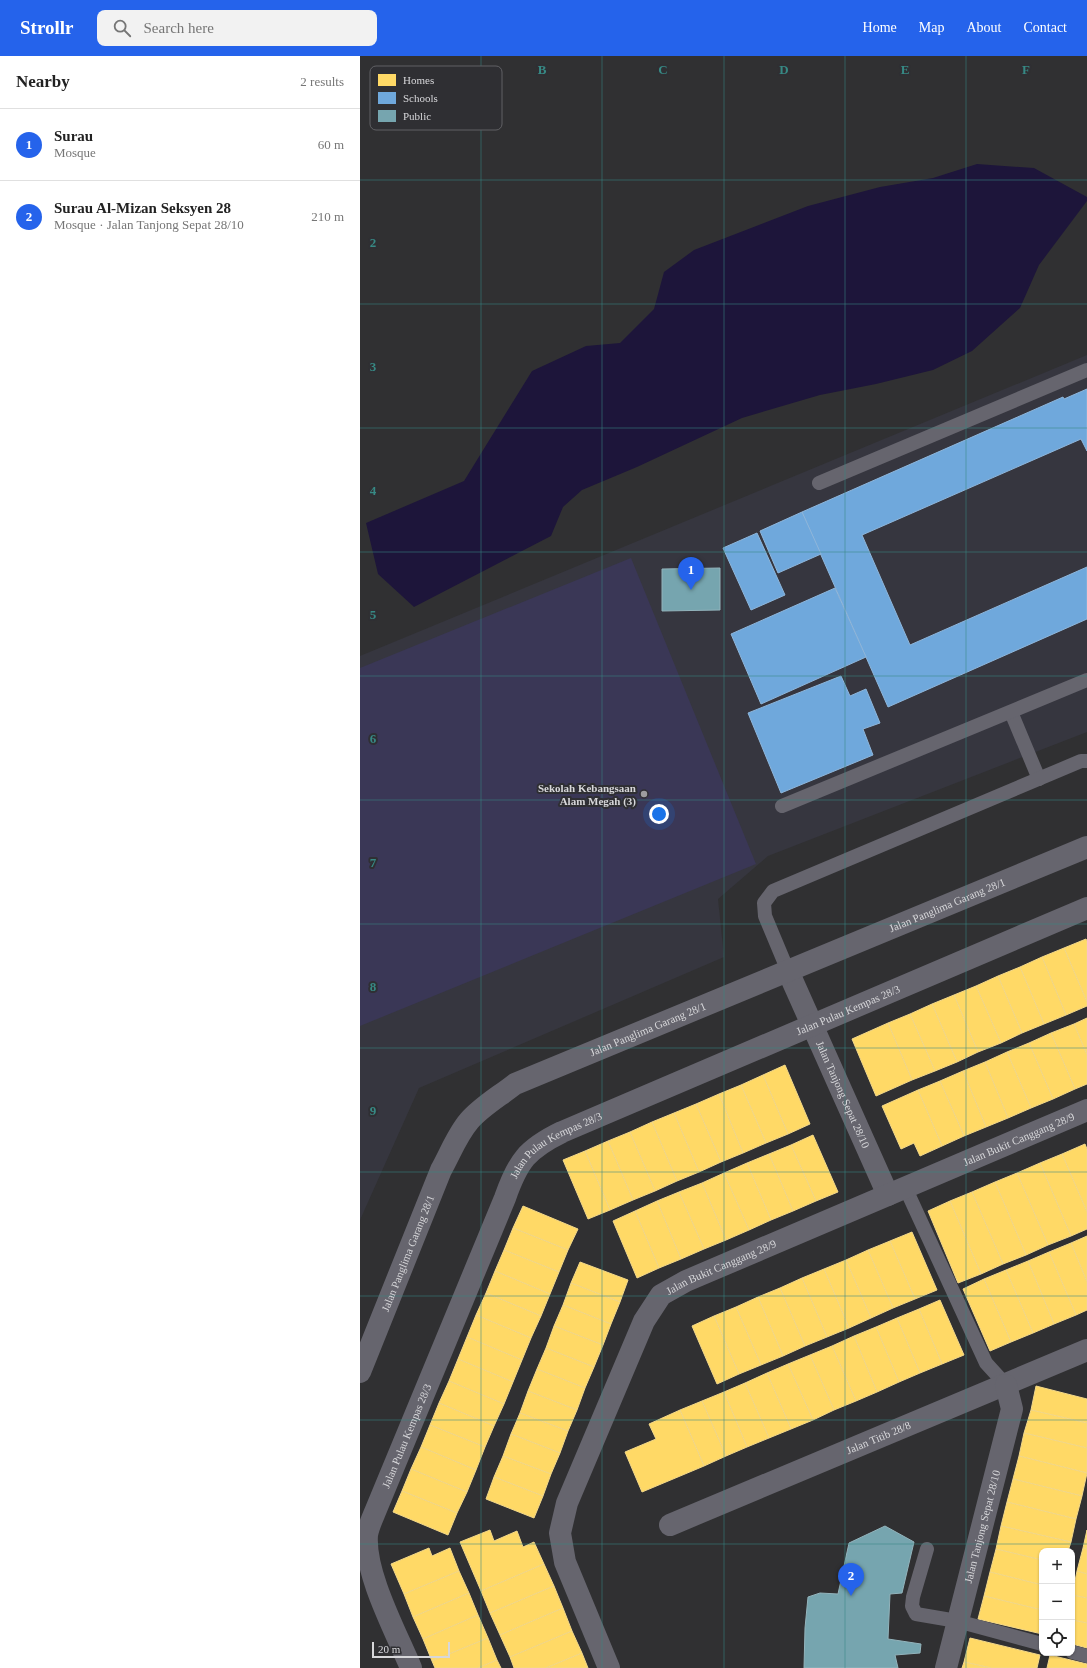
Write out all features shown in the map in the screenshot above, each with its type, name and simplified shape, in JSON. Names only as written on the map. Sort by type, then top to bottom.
[{"type":"street","name":"Jalan Panglima Garang 28/1","points":[[360,1372],[441,1170],[469,1121],[486,1106],[516,1084],[1087,848]]},
{"type":"street","name":"Jalan Pulau Kempas 28/3","points":[[411,1668],[375,1582],[368,1557],[367,1534],[513,1177],[524,1157],[541,1142],[562,1132],[1087,908]]},
{"type":"street","name":"Jalan Tanjong Sepat 28/10","points":[[788,971],[813,1026],[897,1191]]},
{"type":"street","name":"Jalan Bukit Canggang 28/9","points":[[609,1668],[565,1562],[560,1533],[567,1503],[644,1321],[661,1295],[686,1281],[1087,1110]]},
{"type":"street","name":"Jalan Titib 28/8","points":[[670,1525],[1087,1350]]},
{"type":"street","name":"Jalan Tanjong Sepat 28/10","points":[[946,1668],[1012,1409],[1006,1384]]},
{"type":"lane","points":[[819,483],[1087,370]]},
{"type":"lane","points":[[782,806],[1087,680]]},
{"type":"lane","points":[[1011,712],[1039,779]]},
{"type":"lane","points":[[788,971],[765,916],[764,903],[773,891],[1081,761],[1087,762]]},
{"type":"lane","points":[[897,1191],[986,1363],[1006,1384]]},
{"type":"lane","points":[[927,1549],[913,1597],[912,1606],[916,1614],[957,1621],[1039,1643]]},
{"type":"lane","points":[[1075,1653],[1087,1656]]},
{"type":"shaded area","points":[[977,164],[1034,168],[1087,197],[1087,201],[1039,265],[1020,308],[972,351],[933,370],[876,384],[820,395],[742,418],[637,467],[582,490],[563,507],[551,536],[414,607],[378,574],[366,523],[464,481],[532,371],[586,346],[620,343],[654,309],[664,272],[694,250],[808,206],[880,187],[933,178]]},
{"type":"shaded area","name":"Sekolah Kebangsaan Alam Megah (3)","points":[[1087,355],[1087,732],[768,856],[718,899],[724,957],[419,1088],[360,1220],[360,656]]},
{"type":"shaded area","points":[[631,558],[756,864],[360,1026],[360,668]]},
{"type":"building: Homes","points":[[1086,939],[1087,941],[1087,1002],[1064,948]]},
{"type":"building: Homes","points":[[1064,948],[1087,1002],[1087,1006],[1066,1015],[1042,957]]},
{"type":"building: Homes","points":[[1042,957],[1066,1015],[1044,1024],[1020,967]]},
{"type":"building: Homes","points":[[1020,967],[1044,1024],[1022,1033],[998,976]]},
{"type":"building: Homes","points":[[998,976],[1022,1033],[1001,1043],[976,986]]},
{"type":"building: Homes","points":[[976,986],[1001,1043],[978,1052],[954,995]]},
{"type":"building: Homes","points":[[954,995],[978,1052],[957,1062],[932,1004]]},
{"type":"building: Homes","points":[[932,1004],[957,1062],[935,1071],[910,1014]]},
{"type":"building: Homes","points":[[910,1014],[935,1071],[912,1080],[888,1023]]},
{"type":"building: Homes","points":[[1087,1018],[1087,1055],[1074,1024]]},
{"type":"building: Homes","points":[[888,1023],[912,1080],[876,1096],[852,1039]]},
{"type":"building: Homes","points":[[1074,1024],[1087,1055],[1087,1084],[1075,1089],[1051,1033]]},
{"type":"building: Homes","points":[[1051,1033],[1075,1089],[1053,1099],[1029,1043]]},
{"type":"building: Homes","points":[[1029,1043],[1053,1099],[1031,1108],[1007,1052]]},
{"type":"building: Homes","points":[[1007,1052],[1031,1108],[1008,1118],[985,1062]]},
{"type":"building: Homes","points":[[985,1062],[1008,1118],[986,1127],[963,1071]]},
{"type":"building: Homes","points":[[785,1065],[810,1124],[788,1134],[763,1075]]},
{"type":"building: Homes","points":[[963,1071],[986,1127],[964,1136],[940,1081]]},
{"type":"building: Homes","points":[[763,1075],[788,1134],[766,1143],[741,1085]]},
{"type":"building: Homes","points":[[940,1081],[964,1136],[942,1146],[918,1090]]},
{"type":"building: Homes","points":[[741,1085],[766,1143],[743,1153],[719,1094]]},
{"type":"building: Homes","points":[[918,1090],[942,1146],[920,1156],[914,1143],[901,1149],[882,1106]]},
{"type":"building: Homes","points":[[719,1094],[743,1153],[721,1162],[696,1104]]},
{"type":"building: Homes","points":[[696,1104],[721,1162],[699,1172],[674,1113]]},
{"type":"building: Homes","points":[[674,1113],[699,1172],[677,1181],[652,1122]]},
{"type":"building: Homes","points":[[652,1122],[677,1181],[655,1191],[630,1132]]},
{"type":"building: Homes","points":[[630,1132],[655,1191],[633,1200],[608,1141]]},
{"type":"building: Homes","points":[[813,1135],[838,1192],[816,1201],[791,1145]]},
{"type":"building: Homes","points":[[608,1141],[633,1200],[610,1210],[585,1151]]},
{"type":"building: Homes","points":[[1085,1144],[1087,1149],[1087,1212],[1062,1154]]},
{"type":"building: Homes","points":[[791,1145],[816,1201],[793,1211],[769,1154]]},
{"type":"building: Homes","points":[[585,1151],[610,1210],[588,1219],[563,1160]]},
{"type":"building: Homes","points":[[769,1154],[793,1211],[771,1220],[747,1163]]},
{"type":"building: Homes","points":[[1062,1154],[1087,1212],[1087,1229],[1071,1236],[1040,1163]]},
{"type":"building: Homes","points":[[747,1163],[771,1220],[749,1230],[724,1173]]},
{"type":"building: Homes","points":[[1040,1163],[1071,1236],[1048,1245],[1017,1173]]},
{"type":"building: Homes","points":[[724,1173],[749,1230],[726,1240],[702,1183]]},
{"type":"building: Homes","points":[[1017,1173],[1048,1245],[1026,1255],[995,1182]]},
{"type":"building: Homes","points":[[995,1182],[1026,1255],[1003,1264],[972,1192]]},
{"type":"building: Homes","points":[[702,1183],[726,1240],[704,1249],[679,1192]]},
{"type":"building: Homes","points":[[679,1192],[704,1249],[681,1259],[657,1201]]},
{"type":"building: Homes","points":[[972,1192],[1003,1264],[981,1274],[950,1201]]},
{"type":"building: Homes","points":[[657,1201],[681,1259],[659,1268],[635,1211]]},
{"type":"building: Homes","points":[[950,1201],[981,1274],[958,1283],[928,1211]]},
{"type":"building: Homes","points":[[523,1206],[578,1229],[568,1250],[513,1228]]},
{"type":"building: Homes","points":[[635,1211],[659,1268],[637,1278],[613,1221]]},
{"type":"building: Homes","points":[[513,1228],[568,1250],[559,1272],[504,1250]]},
{"type":"building: Homes","points":[[912,1232],[937,1290],[915,1299],[890,1241]]},
{"type":"building: Homes","points":[[1087,1236],[1087,1282],[1071,1243]]},
{"type":"building: Homes","points":[[890,1241],[915,1299],[893,1308],[868,1250]]},
{"type":"building: Homes","points":[[1071,1243],[1087,1282],[1087,1310],[1076,1315],[1049,1252]]},
{"type":"building: Homes","points":[[504,1250],[559,1272],[550,1294],[495,1271]]},
{"type":"building: Homes","points":[[868,1250],[893,1308],[871,1318],[846,1260]]},
{"type":"building: Homes","points":[[1049,1252],[1076,1315],[1054,1324],[1028,1261]]},
{"type":"building: Homes","points":[[846,1260],[871,1318],[849,1328],[824,1269]]},
{"type":"building: Homes","points":[[1028,1261],[1054,1324],[1033,1333],[1006,1270]]},
{"type":"building: Homes","points":[[580,1262],[628,1280],[620,1302],[571,1283]]},
{"type":"building: Homes","points":[[824,1269],[849,1328],[827,1337],[802,1278]]},
{"type":"building: Homes","points":[[1006,1270],[1033,1333],[1011,1342],[984,1279]]},
{"type":"building: Homes","points":[[495,1271],[550,1294],[541,1316],[486,1293]]},
{"type":"building: Homes","points":[[802,1278],[827,1337],[805,1346],[780,1288]]},
{"type":"building: Homes","points":[[984,1279],[1011,1342],[990,1351],[963,1289]]},
{"type":"building: Homes","points":[[571,1283],[620,1302],[611,1324],[563,1305]]},
{"type":"building: Homes","points":[[780,1288],[805,1346],[783,1356],[758,1297]]},
{"type":"building: Homes","points":[[486,1293],[541,1316],[531,1338],[476,1315]]},
{"type":"building: Homes","points":[[758,1297],[783,1356],[761,1365],[736,1307]]},
{"type":"building: Homes","points":[[940,1300],[964,1355],[942,1364],[919,1309]]},
{"type":"building: Homes","points":[[563,1305],[611,1324],[603,1345],[554,1326]]},
{"type":"building: Homes","points":[[736,1307],[761,1365],[739,1374],[714,1316]]},
{"type":"building: Homes","points":[[919,1309],[942,1364],[920,1373],[897,1318]]},
{"type":"building: Homes","points":[[476,1315],[531,1338],[522,1360],[467,1337]]},
{"type":"building: Homes","points":[[714,1316],[739,1374],[717,1384],[692,1326]]},
{"type":"building: Homes","points":[[897,1318],[920,1373],[899,1382],[876,1327]]},
{"type":"building: Homes","points":[[554,1326],[603,1345],[594,1367],[546,1348]]},
{"type":"building: Homes","points":[[876,1327],[899,1382],[877,1392],[854,1336]]},
{"type":"building: Homes","points":[[854,1336],[877,1392],[856,1401],[832,1346]]},
{"type":"building: Homes","points":[[467,1337],[522,1360],[513,1382],[458,1359]]},
{"type":"building: Homes","points":[[832,1346],[856,1401],[834,1410],[810,1355]]},
{"type":"building: Homes","points":[[546,1348],[594,1367],[585,1388],[537,1369]]},
{"type":"building: Homes","points":[[810,1355],[834,1410],[813,1420],[788,1364]]},
{"type":"building: Homes","points":[[458,1359],[513,1382],[504,1404],[449,1381]]},
{"type":"building: Homes","points":[[788,1364],[813,1420],[791,1429],[767,1373]]},
{"type":"building: Homes","points":[[537,1369],[585,1388],[577,1410],[528,1391]]},
{"type":"building: Homes","points":[[767,1373],[791,1429],[769,1438],[745,1383]]},
{"type":"building: Homes","points":[[449,1381],[504,1404],[494,1426],[439,1403]]},
{"type":"building: Homes","points":[[745,1383],[769,1438],[747,1447],[724,1392]]},
{"type":"building: Homes","points":[[1036,1386],[1087,1399],[1087,1423],[1031,1410]]},
{"type":"building: Homes","points":[[528,1391],[577,1410],[568,1431],[520,1413]]},
{"type":"building: Homes","points":[[724,1392],[747,1447],[726,1456],[702,1401]]},
{"type":"building: Homes","points":[[702,1401],[726,1456],[704,1466],[680,1410]]},
{"type":"building: Homes","points":[[439,1403],[494,1426],[485,1447],[430,1425]]},
{"type":"building: Homes","points":[[680,1410],[704,1466],[642,1492],[625,1452],[656,1439],[649,1424]]},
{"type":"building: Homes","points":[[1031,1410],[1087,1423],[1087,1448],[1024,1433]]},
{"type":"building: Homes","points":[[520,1413],[568,1431],[560,1453],[511,1434]]},
{"type":"building: Homes","points":[[430,1425],[485,1447],[476,1470],[421,1447]]},
{"type":"building: Homes","points":[[1024,1433],[1087,1448],[1087,1473],[1019,1456]]},
{"type":"building: Homes","points":[[511,1434],[560,1453],[551,1474],[503,1456]]},
{"type":"building: Homes","points":[[421,1447],[476,1470],[467,1492],[411,1469]]},
{"type":"building: Homes","points":[[503,1456],[551,1474],[543,1496],[494,1477]]},
{"type":"building: Homes","points":[[1019,1456],[1087,1473],[1082,1496],[1013,1479]]},
{"type":"building: Homes","points":[[411,1469],[467,1492],[457,1513],[402,1491]]},
{"type":"building: Homes","points":[[494,1477],[543,1496],[534,1518],[486,1499]]},
{"type":"building: Homes","points":[[1013,1479],[1082,1496],[1076,1519],[1007,1502]]},
{"type":"building: Homes","points":[[402,1491],[457,1513],[448,1535],[393,1512]]},
{"type":"building: Homes","points":[[1007,1502],[1076,1519],[1071,1542],[1001,1526]]},
{"type":"building: Homes","points":[[1001,1526],[1071,1542],[1069,1548],[1039,1548],[1039,1559],[996,1549]]},
{"type":"building: Homes","points":[[490,1530],[494,1541],[517,1531],[523,1547],[534,1542],[544,1564],[481,1591],[460,1542]]},
{"type":"building: Homes","points":[[1087,1530],[1087,1549],[1083,1548]]},
{"type":"building: Homes","points":[[429,1548],[432,1556],[450,1548],[459,1571],[404,1594],[391,1564]]},
{"type":"building: Homes","points":[[1083,1548],[1087,1549],[1087,1574],[1077,1571]]},
{"type":"building: Homes","points":[[996,1549],[1039,1559],[1039,1584],[990,1572]]},
{"type":"building: Homes","points":[[544,1564],[554,1586],[490,1613],[481,1591]]},
{"type":"building: Homes","points":[[459,1571],[469,1593],[413,1617],[404,1594]]},
{"type":"building: Homes","points":[[1077,1571],[1087,1574],[1087,1598],[1075,1596],[1075,1581]]},
{"type":"building: Homes","points":[[990,1572],[1039,1584],[1039,1609],[984,1596]]},
{"type":"building: Homes","points":[[554,1586],[563,1608],[500,1635],[490,1613]]},
{"type":"building: Homes","points":[[469,1593],[478,1615],[423,1639],[413,1617]]},
{"type":"building: Homes","points":[[984,1596],[1039,1609],[1039,1633],[978,1619]]},
{"type":"building: Homes","points":[[1075,1596],[1087,1598],[1087,1623],[1075,1621]]},
{"type":"building: Homes","points":[[563,1608],[572,1631],[510,1657],[500,1635]]},
{"type":"building: Homes","points":[[478,1615],[488,1638],[432,1661],[423,1639]]},
{"type":"building: Homes","points":[[1075,1621],[1087,1623],[1087,1648],[1075,1645]]},
{"type":"building: Homes","points":[[572,1631],[582,1653],[546,1668],[514,1668],[510,1657]]},
{"type":"building: Homes","points":[[488,1638],[497,1660],[478,1668],[435,1668],[432,1661]]},
{"type":"building: Homes","points":[[970,1638],[1040,1656],[1037,1668],[991,1668],[964,1662]]},
{"type":"building: Homes","points":[[582,1653],[588,1668],[546,1668]]},
{"type":"building: Homes","points":[[1050,1656],[1087,1664],[1087,1668],[1047,1668]]},
{"type":"building: Homes","points":[[497,1660],[501,1668],[478,1668]]},
{"type":"building: Homes","points":[[964,1662],[991,1668],[962,1668]]},
{"type":"building: Schools","points":[[1087,389],[1087,451],[1081,439],[862,535],[910,645],[1087,567],[1087,619],[888,707],[802,512],[1063,397],[1064,399]]},
{"type":"building: Schools","points":[[802,512],[821,554],[778,573],[760,531]]},
{"type":"building: Schools","points":[[757,533],[785,595],[751,610],[723,548]]},
{"type":"building: Schools","points":[[835,588],[866,657],[761,704],[731,634]]},
{"type":"building: Schools","points":[[841,676],[850,696],[866,689],[880,723],[863,729],[873,755],[781,793],[748,713]]},
{"type":"building: Public","points":[[720,568],[720,610],[662,611],[662,569]]},
{"type":"building: Public","points":[[885,1526],[914,1542],[902,1593],[890,1594],[888,1639],[921,1644],[920,1653],[895,1655],[898,1668],[804,1668],[805,1628],[808,1597],[820,1593],[838,1594],[849,1543]]},
{"type":"place","name":"Surau","points":[[691,590]]},
{"type":"place","name":"Sekolah Kebangsaan Alam Megah (3)","points":[[644,794]]},
{"type":"place","name":"Surau Al-Mizan Seksyen 28","points":[[851,1596]]}]
